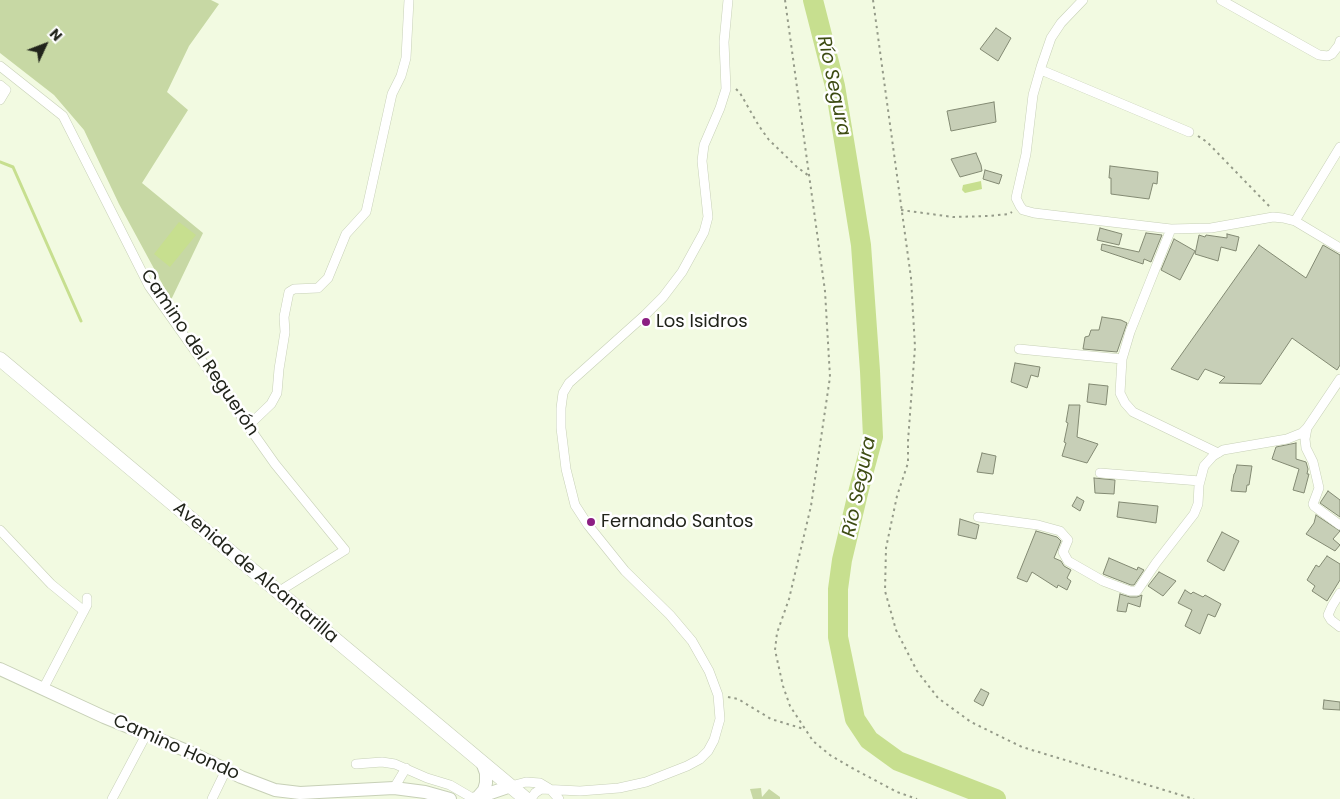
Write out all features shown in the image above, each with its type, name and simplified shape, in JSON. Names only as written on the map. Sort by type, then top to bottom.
[{"type":"main road","name":"Avenida de Alcantarilla","points":[[0,359],[526,799]]},
{"type":"main road","name":"Camino Hondo","points":[[0,669],[146,735],[192,753],[266,788],[282,792],[300,793],[394,788],[426,792],[450,799]]},
{"type":"main road","points":[[475,798],[484,790],[486,783],[486,774],[482,762]]},
{"type":"main road","points":[[475,798],[511,786]]},
{"type":"street","points":[[248,426],[271,404],[277,393],[278,369],[285,332],[284,316],[289,292],[294,289],[318,288],[328,278],[346,234],[366,212],[392,94],[401,76],[406,58],[409,0]]},
{"type":"street","points":[[531,799],[538,790],[550,789],[580,792],[619,788],[646,782],[687,766],[700,759],[708,751],[720,719],[718,695],[709,671],[692,641],[670,615],[625,571],[588,525],[575,505],[566,468],[561,428],[561,408],[563,393],[569,383],[663,297],[682,272],[697,248],[704,232],[708,217],[702,161],[704,145],[720,108],[726,84],[724,42],[728,0]]},
{"type":"street","points":[[1083,0],[1061,23],[1051,38],[1033,95],[1026,154],[1016,198],[1023,210],[1034,214],[1171,229],[1211,228],[1280,217],[1295,221],[1340,248]]},
{"type":"street","points":[[1222,0],[1319,55],[1328,56],[1332,54],[1340,41]]},
{"type":"street","name":"Camino del Reguerón","points":[[0,66],[63,116],[149,286],[275,464],[345,550],[278,592]]},
{"type":"street","points":[[1041,70],[1189,132]]},
{"type":"street","points":[[0,85],[6,90],[0,100]]},
{"type":"street","points":[[1295,221],[1340,147]]},
{"type":"street","points":[[1171,229],[1130,332],[1122,359],[1120,393],[1125,403],[1133,412],[1218,453]]},
{"type":"street","points":[[1019,349],[1122,359]]},
{"type":"street","points":[[978,517],[1038,525],[1060,531],[1068,540],[1063,552],[1068,561],[1103,582],[1134,592],[1139,590],[1156,563],[1194,514],[1198,504],[1200,481],[1204,466],[1213,456],[1223,450],[1287,439],[1302,433],[1340,379]]},
{"type":"street","points":[[1307,428],[1306,448],[1313,462],[1318,488],[1313,504],[1340,525]]},
{"type":"street","points":[[1100,473],[1200,481]]},
{"type":"street","points":[[0,530],[51,584],[84,611]]},
{"type":"street","points":[[1340,593],[1328,615],[1340,627]]},
{"type":"street","points":[[43,689],[84,611],[87,598]]},
{"type":"street","points":[[112,799],[146,735]]},
{"type":"street","points":[[356,764],[382,762],[406,768],[427,778],[450,785],[475,798]]},
{"type":"street","points":[[394,788],[406,768]]},
{"type":"street","points":[[212,799],[226,770]]},
{"type":"street","points":[[511,786],[531,781],[540,783],[550,789],[558,799]]},
{"type":"street","points":[[571,799],[580,792]]},
{"type":"path","points":[[785,0],[825,291],[830,377],[811,506],[789,599],[777,632],[775,650],[782,686],[790,706],[813,741],[852,768],[897,792],[917,799]]},
{"type":"path","points":[[873,0],[912,278],[915,347],[908,463],[897,496],[886,548],[885,591],[896,630],[917,671],[938,698],[971,722],[1022,747],[1194,799]]},
{"type":"path","points":[[726,84],[736,89],[740,94],[769,140],[809,176]]},
{"type":"path","points":[[1189,132],[1207,142],[1280,217]]},
{"type":"path","points":[[901,210],[952,217],[988,216],[1009,214],[1020,206]]},
{"type":"path","points":[[718,695],[738,699],[771,719],[804,729]]},
{"type":"shaded area","points":[[0,0],[211,0],[219,4],[189,46],[167,92],[188,110],[142,183],[203,233],[171,300],[119,204],[84,130],[54,95],[0,53]]},
{"type":"shaded area","points":[[981,181],[982,189],[965,193],[962,190],[963,185]]},
{"type":"shaded area","points":[[179,222],[196,235],[170,267],[154,254]]},
{"type":"shaded area","points":[[761,788],[762,797],[769,789],[780,799],[753,799],[750,789]]},
{"type":"building","points":[[996,28],[1011,38],[998,61],[980,49]]},
{"type":"building","points":[[994,102],[996,122],[951,131],[947,111]]},
{"type":"building","points":[[976,153],[982,171],[960,177],[951,159]]},
{"type":"building","points":[[1110,166],[1158,172],[1157,184],[1153,183],[1149,199],[1111,194]]},
{"type":"building","points":[[985,170],[1002,175],[999,184],[983,179]]},
{"type":"building","points":[[1100,228],[1122,234],[1119,245],[1097,240]]},
{"type":"building","points":[[1146,233],[1162,235],[1151,262],[1144,259],[1143,264],[1101,250],[1102,244],[1139,252]]},
{"type":"building","points":[[1227,234],[1239,237],[1236,251],[1221,247],[1218,261],[1195,254],[1199,235],[1227,238]]},
{"type":"building","points":[[1174,239],[1195,251],[1180,280],[1161,270]]},
{"type":"building","points":[[1259,245],[1306,278],[1323,245],[1340,255],[1340,365],[1337,370],[1292,338],[1261,384],[1219,383],[1225,377],[1205,369],[1198,380],[1171,369]]},
{"type":"building","points":[[1102,317],[1121,320],[1127,323],[1117,352],[1083,349],[1085,337],[1089,336],[1091,330],[1099,330]]},
{"type":"building","points":[[1015,363],[1040,367],[1038,377],[1031,375],[1027,388],[1011,382]]},
{"type":"building","points":[[1089,384],[1108,386],[1106,405],[1087,402]]},
{"type":"building","points":[[1069,405],[1080,405],[1077,437],[1098,444],[1087,463],[1062,456],[1066,443],[1064,442]]},
{"type":"building","points":[[1296,443],[1296,459],[1306,462],[1307,474],[1309,474],[1304,493],[1293,490],[1299,469],[1272,459],[1276,447]]},
{"type":"building","points":[[982,453],[996,456],[993,474],[977,472]]},
{"type":"building","points":[[1237,465],[1252,466],[1246,492],[1231,491]]},
{"type":"building","points":[[1094,478],[1115,480],[1114,494],[1095,493]]},
{"type":"building","points":[[1328,491],[1340,500],[1340,517],[1320,503]]},
{"type":"building","points":[[1077,497],[1084,501],[1080,511],[1072,506]]},
{"type":"building","points":[[1119,502],[1158,506],[1156,523],[1117,517]]},
{"type":"building","points":[[1316,515],[1340,531],[1333,539],[1340,545],[1335,551],[1306,534],[1314,523]]},
{"type":"building","points":[[960,519],[979,525],[976,539],[958,535]]},
{"type":"building","points":[[1036,531],[1057,537],[1061,541],[1054,558],[1061,561],[1064,566],[1071,570],[1067,578],[1071,581],[1067,590],[1058,585],[1057,588],[1032,572],[1027,582],[1017,578]]},
{"type":"building","points":[[1222,532],[1239,541],[1224,571],[1207,561]]},
{"type":"building","points":[[1327,556],[1340,564],[1340,580],[1327,601],[1312,591],[1315,586],[1307,580],[1316,565],[1319,567]]},
{"type":"building","points":[[1109,558],[1137,570],[1138,567],[1144,570],[1134,585],[1131,585],[1103,574]]},
{"type":"building","points":[[1159,572],[1176,581],[1163,596],[1148,586]]},
{"type":"building","points":[[1185,590],[1191,594],[1193,592],[1203,597],[1205,595],[1221,604],[1215,617],[1208,614],[1200,634],[1185,626],[1192,610],[1178,603]]},
{"type":"building","points":[[1120,594],[1130,597],[1142,595],[1140,607],[1128,603],[1126,612],[1117,611]]},
{"type":"building","points":[[981,689],[989,693],[983,706],[974,701]]},
{"type":"building","points":[[1324,700],[1340,702],[1340,710],[1323,709]]},
{"type":"waterway","name":"Río Segura","points":[[813,0],[835,86],[861,245],[870,371],[873,437],[842,560],[838,589],[838,637],[855,719],[869,740],[898,761],[996,799]]},
{"type":"waterway","points":[[0,162],[13,167],[81,321]]},
{"type":"place","name":"Los Isidros","points":[[646,322]]},
{"type":"place","name":"Fernando Santos","points":[[591,522]]}]
